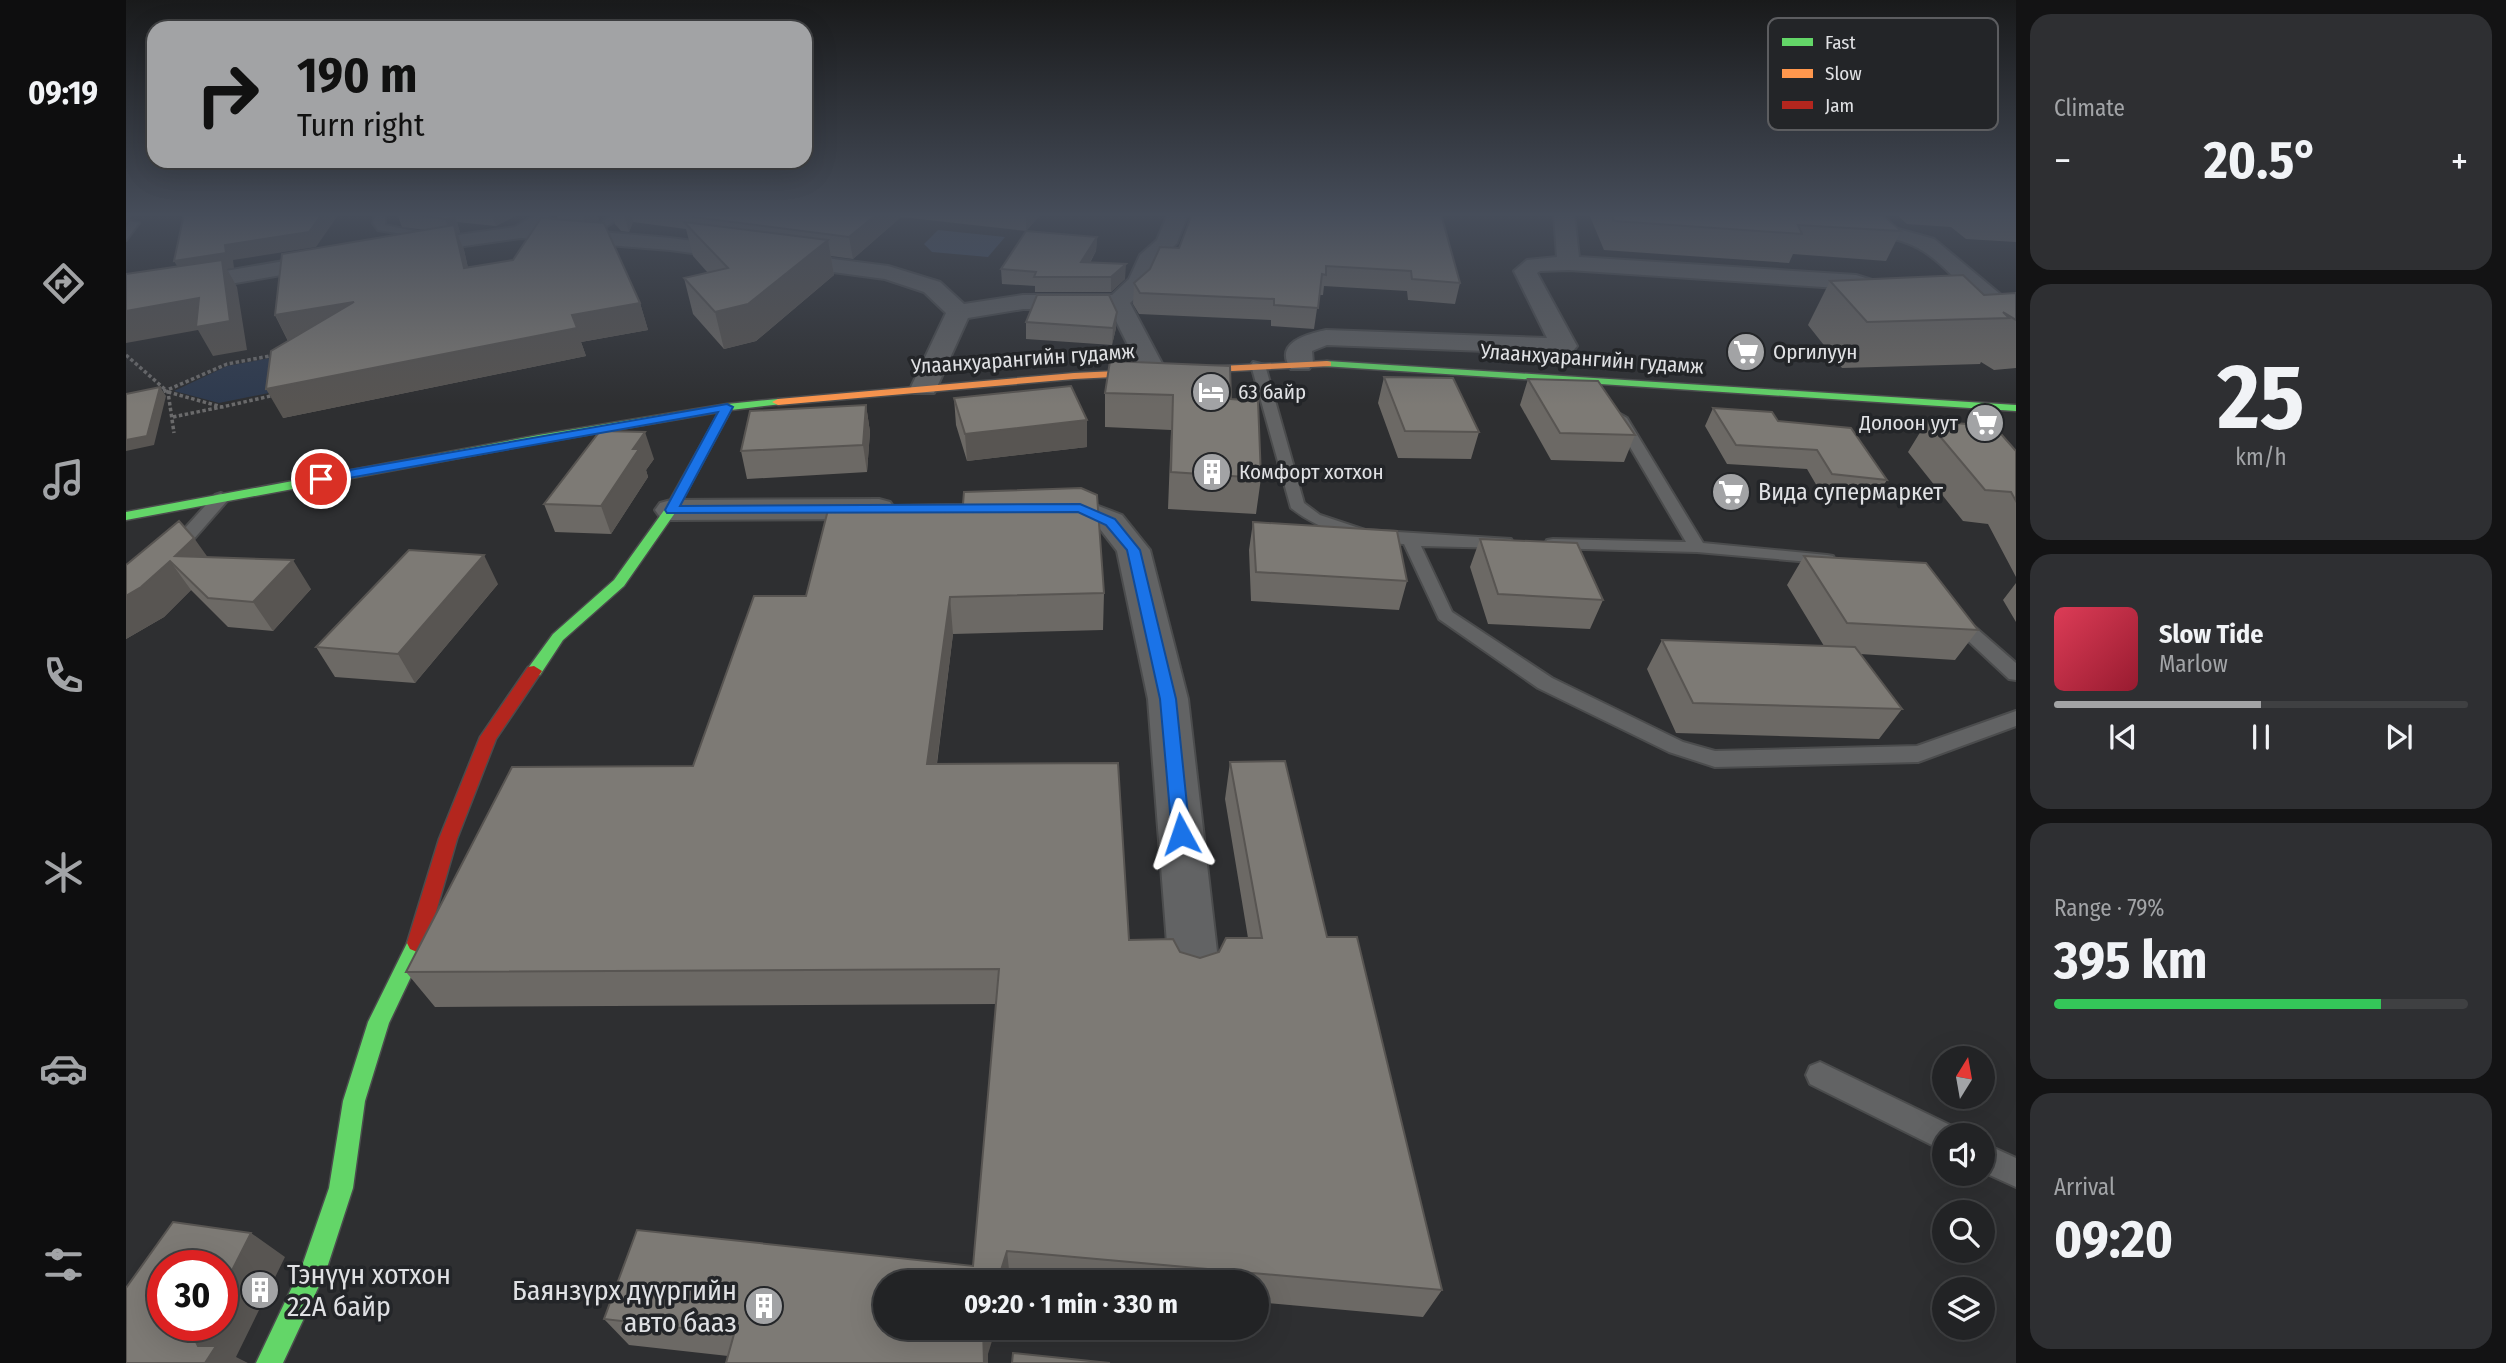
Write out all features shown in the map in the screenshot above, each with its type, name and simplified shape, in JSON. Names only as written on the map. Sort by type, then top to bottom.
[{"type":"main road","name":"Улаанхуарангийн гудамж","points":[[126,516],[727,407],[924,387],[1258,365],[1300,363],[2016,408]]},
{"type":"main road","points":[[269,1363],[313,1271],[341,1188],[354,1101],[379,1022],[417,942],[448,839],[488,737],[558,637],[619,583],[671,510],[727,407]]},
{"type":"street","points":[[126,295],[229,278]]},
{"type":"street","points":[[902,278],[932,287],[959,312]]},
{"type":"street","points":[[959,312],[1023,302],[1118,302],[1141,278]]},
{"type":"street","points":[[1300,363],[1300,349],[1308,342],[1326,337],[1564,346],[1528,278]]},
{"type":"street","points":[[1678,293],[1902,302],[1874,286],[1856,282],[1793,278]]},
{"type":"street","points":[[1970,278],[2008,307]]},
{"type":"street","points":[[1118,302],[1153,371]]},
{"type":"street","points":[[1963,304],[2008,307]]},
{"type":"street","points":[[924,387],[959,312]]},
{"type":"street","points":[[1012,509],[1080,508],[1111,522],[1133,550],[1168,699],[1194,969]]},
{"type":"street","points":[[671,510],[916,509]]},
{"type":"lane","points":[[1258,365],[1297,505],[1309,519],[1331,527],[1410,540],[1697,547],[1844,562]]},
{"type":"lane","points":[[1598,381],[1697,547]]},
{"type":"lane","points":[[161,565],[221,498]]},
{"type":"lane","points":[[1410,540],[1445,615],[1545,683],[1689,751],[1715,759],[1918,754],[2016,718]]},
{"type":"lane","points":[[1937,602],[2016,674]]},
{"type":"lane","points":[[1819,1075],[1932,1131]]},
{"type":"lane","points":[[1995,1163],[2016,1173]]},
{"type":"path","points":[[147,396],[168,392],[227,364],[282,354]]},
{"type":"path","points":[[126,355],[168,392],[222,407]]},
{"type":"path","points":[[168,392],[174,433]]},
{"type":"path","points":[[173,417],[285,393]]},
{"type":"shaded area","points":[[400,334],[404,366],[219,403],[174,391],[227,366]]},
{"type":"building","points":[[126,278],[224,278],[230,321],[196,327],[199,298],[126,311]]},
{"type":"building","points":[[279,278],[629,278],[640,303],[572,315],[577,328],[266,389],[271,351],[354,302],[275,315]]},
{"type":"building","points":[[684,278],[781,278],[748,304],[715,312]]},
{"type":"building","points":[[1140,278],[1322,278],[1318,308],[1274,305],[1274,299],[1140,293],[1134,283]]},
{"type":"building","points":[[1459,278],[1460,283],[1412,279]]},
{"type":"building","points":[[1966,278],[1984,295],[2016,293],[2016,320],[2003,312],[2009,318],[1867,322],[1830,281]]},
{"type":"building","points":[[1037,295],[1109,295],[1117,312],[1113,328],[1026,322]]},
{"type":"building","points":[[1110,361],[1230,366],[1231,399],[1258,401],[1261,478],[1171,472],[1173,395],[1105,393]]},
{"type":"building","points":[[1384,377],[1453,378],[1479,432],[1405,431]]},
{"type":"building","points":[[1528,379],[1598,381],[1635,435],[1560,433]]},
{"type":"building","points":[[1071,386],[1087,420],[965,434],[954,398]]},
{"type":"building","points":[[160,387],[147,436],[126,440],[126,394]]},
{"type":"building","points":[[866,405],[863,445],[741,451],[750,411]]},
{"type":"building","points":[[1713,408],[1772,412],[1778,421],[1851,428],[1887,480],[1832,474],[1817,450],[1736,445]]},
{"type":"building","points":[[1927,421],[1994,426],[2016,451],[2016,501],[2011,492],[1985,490]]},
{"type":"building","points":[[600,431],[645,432],[633,449],[639,449],[601,506],[544,504]]},
{"type":"building","points":[[1081,488],[1097,495],[1104,593],[950,597],[927,764],[1118,763],[1129,940],[1173,939],[1180,952],[1200,958],[1219,952],[1226,938],[1262,938],[1230,762],[1285,761],[1327,937],[1357,937],[1442,1290],[1269,1274],[1269,1270],[1219,1270],[1007,1251],[1001,1270],[873,1270],[873,1340],[983,1340],[984,1363],[726,1363],[734,1334],[604,1319],[637,1230],[973,1266],[999,969],[406,972],[512,767],[693,766],[754,596],[806,596],[829,506],[963,504],[964,492]]},
{"type":"building","points":[[179,521],[194,538],[175,556],[293,560],[253,602],[208,598],[170,561],[141,587],[126,596],[126,565]]},
{"type":"building","points":[[1253,522],[1397,531],[1407,581],[1256,572]]},
{"type":"building","points":[[1480,539],[1577,543],[1603,600],[1498,594]]},
{"type":"building","points":[[409,550],[484,555],[398,654],[316,647]]},
{"type":"building","points":[[1804,556],[1926,563],[1978,630],[1847,623]]},
{"type":"building","points":[[1662,640],[1855,647],[1902,709],[1693,703]]},
{"type":"building","points":[[173,1222],[251,1233],[238,1259],[238,1250],[153,1250]]},
{"type":"building","points":[[147,1259],[147,1341],[196,1341],[198,1346],[216,1346],[205,1363],[126,1363],[126,1288]]},
{"type":"building","points":[[1013,1353],[1110,1363],[1012,1363]]},
{"type":"traffic: fast","points":[[1327,364],[2016,408]]},
{"type":"traffic: fast","points":[[126,516],[539,439],[727,407],[778,402]]},
{"type":"traffic: fast","points":[[534,671],[558,637],[619,583],[671,510],[727,407]]},
{"type":"traffic: fast","points":[[269,1363],[313,1271],[341,1188],[354,1101],[379,1022],[417,943]]},
{"type":"traffic: slow","points":[[778,402],[1074,376],[1327,364]]},
{"type":"traffic: jam","points":[[417,943],[448,839],[488,737],[534,671]]},
{"type":"place","name":"Оргилуун","points":[[1746,352]]},
{"type":"place","name":"63 байр","points":[[1211,392]]},
{"type":"place","name":"Долоон уут","points":[[1985,423]]},
{"type":"place","name":"Комфорт хотхон","points":[[1212,472]]},
{"type":"place","name":"Вида супермаркет","points":[[1731,492]]},
{"type":"place","name":"Тэнүүн хотхон 22А байр","points":[[260,1290]]},
{"type":"place","name":"Баянзүрх дүүргийн авто бааз","points":[[764,1306]]},
{"type":"route","points":[[321,479],[727,407],[671,510],[1080,508],[1111,522],[1133,550],[1168,699],[1181,834]]}]
